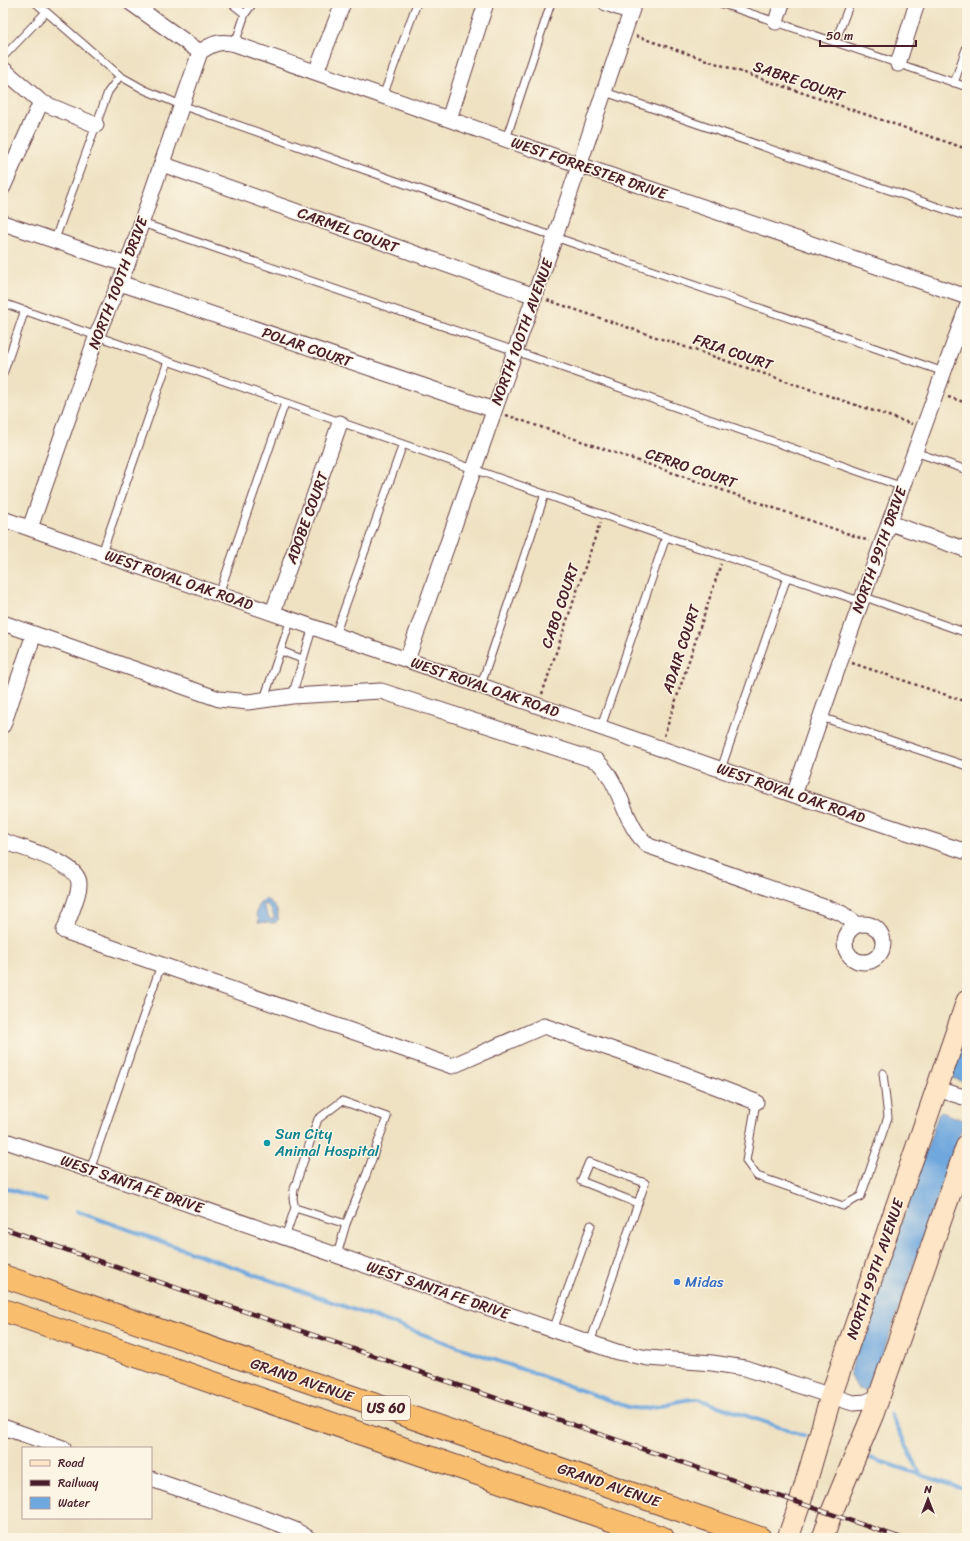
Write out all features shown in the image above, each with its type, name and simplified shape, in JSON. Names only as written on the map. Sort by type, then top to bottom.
[{"type":"highway","name":"GRAND AVENUE","points":[[3,1276],[760,1538]]},
{"type":"highway","name":"GRAND AVENUE","points":[[3,1310],[663,1538]]},
{"type":"main road","name":"NORTH 99TH AVENUE","points":[[788,1538],[800,1503],[831,1396],[967,1001]]},
{"type":"main road","points":[[824,1538],[880,1396],[967,1145]]},
{"type":"street","points":[[131,3],[206,48]]},
{"type":"street","points":[[316,72],[343,3]]},
{"type":"street","points":[[449,119],[486,3]]},
{"type":"street","points":[[606,3],[632,7]]},
{"type":"street","points":[[776,22],[782,3]]},
{"type":"street","points":[[898,64],[917,3]]},
{"type":"street","name":"NORTH 100TH AVENUE","points":[[407,660],[555,238],[605,92],[632,7]]},
{"type":"street","name":"WEST FORRESTER DRIVE","points":[[206,48],[226,42],[235,44],[580,165],[967,297]]},
{"type":"street","name":"NORTH 100TH DRIVE","points":[[30,528],[97,335],[120,283],[142,223],[181,104],[206,48]]},
{"type":"street","points":[[3,69],[41,102],[96,125]]},
{"type":"street","points":[[3,187],[41,102]]},
{"type":"street","name":"CARMEL COURT","points":[[162,164],[535,296]]},
{"type":"street","points":[[3,223],[55,239],[127,265]]},
{"type":"street","name":"POLAR COURT","points":[[120,283],[494,410]]},
{"type":"street","name":"NORTH 99TH DRIVE","points":[[794,795],[861,598],[890,523],[936,393],[963,329],[967,307]]},
{"type":"street","name":"ADOBE COURT","points":[[273,612],[340,423]]},
{"type":"street","name":"WEST ROYAL OAK ROAD","points":[[3,519],[794,795],[967,852]]},
{"type":"street","points":[[890,523],[967,550]]},
{"type":"street","points":[[3,623],[219,699],[248,702],[292,696],[381,691],[598,761],[607,770],[615,784],[641,840],[649,846],[841,913],[858,925]]},
{"type":"street","points":[[3,725],[34,634]]},
{"type":"street","points":[[3,841],[63,863],[75,873],[80,884],[64,932],[452,1066],[544,1026],[681,1073],[756,1102]]},
{"type":"street","points":[[937,1089],[967,1098]]},
{"type":"street","name":"WEST SANTA FE DRIVE","points":[[3,1140],[617,1352],[648,1358],[712,1363],[745,1368],[853,1403],[860,1404],[880,1396]]},
{"type":"street","points":[[3,1427],[60,1447]]},
{"type":"street","points":[[152,1479],[264,1518],[295,1530],[308,1538]]},
{"type":"lane","points":[[36,3],[120,76],[145,90],[555,238],[944,372]]},
{"type":"lane","points":[[231,3],[245,14]]},
{"type":"lane","points":[[235,44],[245,14],[253,3]]},
{"type":"lane","points":[[383,96],[417,3]]},
{"type":"lane","points":[[506,139],[551,3]]},
{"type":"lane","points":[[720,3],[967,87]]},
{"type":"lane","points":[[835,42],[850,3]]},
{"type":"lane","points":[[3,57],[46,12]]},
{"type":"lane","points":[[954,83],[967,46]]},
{"type":"lane","points":[[55,239],[108,92],[120,76]]},
{"type":"lane","points":[[605,92],[967,217]]},
{"type":"lane","points":[[142,223],[515,351],[903,487]]},
{"type":"lane","points":[[3,303],[666,537],[787,577],[861,598],[967,633]]},
{"type":"lane","points":[[3,374],[25,310]]},
{"type":"lane","points":[[102,553],[168,361]]},
{"type":"lane","points":[[219,594],[285,403]]},
{"type":"lane","points":[[335,635],[403,444]]},
{"type":"lane","points":[[915,452],[967,470]]},
{"type":"lane","points":[[481,686],[545,494]]},
{"type":"lane","points":[[601,727],[666,537]]},
{"type":"lane","points":[[721,769],[787,577]]},
{"type":"lane","points":[[264,699],[291,619]]},
{"type":"lane","points":[[292,696],[313,626]]},
{"type":"lane","points":[[281,651],[302,659]]},
{"type":"lane","points":[[820,717],[967,766]]},
{"type":"lane","points":[[90,1170],[161,965]]},
{"type":"lane","points":[[756,1102],[746,1162],[757,1176],[842,1206],[861,1196],[888,1117],[883,1073]]},
{"type":"lane","points":[[285,1237],[295,1208],[293,1199],[294,1190],[318,1119],[342,1101],[387,1117],[367,1173],[346,1224],[337,1255]]},
{"type":"lane","points":[[590,1343],[645,1183],[588,1162],[581,1181],[637,1203]]},
{"type":"lane","points":[[295,1208],[346,1224]]},
{"type":"lane","points":[[553,1330],[590,1224]]},
{"type":"path","name":"SABRE COURT","points":[[624,32],[967,149]]},
{"type":"path","name":"FRIA COURT","points":[[535,296],[924,428]]},
{"type":"path","points":[[936,393],[967,403]]},
{"type":"path","name":"CERRO COURT","points":[[494,410],[881,546]]},
{"type":"path","name":"CABO COURT","points":[[538,705],[603,515]]},
{"type":"path","name":"ADAIR COURT","points":[[660,748],[724,556]]},
{"type":"path","points":[[840,659],[967,702]]},
{"type":"water","points":[[265,899],[273,905],[277,910],[278,916],[278,920],[275,923],[258,922],[259,919],[256,915],[259,904]],"holes":[[[263,904],[266,904],[272,911],[274,917],[273,920],[269,918]]]},
{"type":"water","points":[[967,1028],[967,1083],[950,1077]]},
{"type":"water","points":[[941,1112],[963,1120],[964,1122],[871,1387],[864,1390],[858,1389],[850,1371],[939,1113]]},
{"type":"waterway","points":[[3,1187],[46,1201]]},
{"type":"waterway","points":[[76,1211],[628,1407],[655,1407],[689,1399],[698,1399],[805,1436]]},
{"type":"waterway","points":[[890,1413],[921,1475]]},
{"type":"waterway","points":[[870,1458],[967,1490]]},
{"type":"railway","points":[[3,1228],[901,1538]]},
{"type":"place","name":"Sun City Animal Hospital","points":[[267,1143]]},
{"type":"place","name":"Midas","points":[[677,1282]]}]
